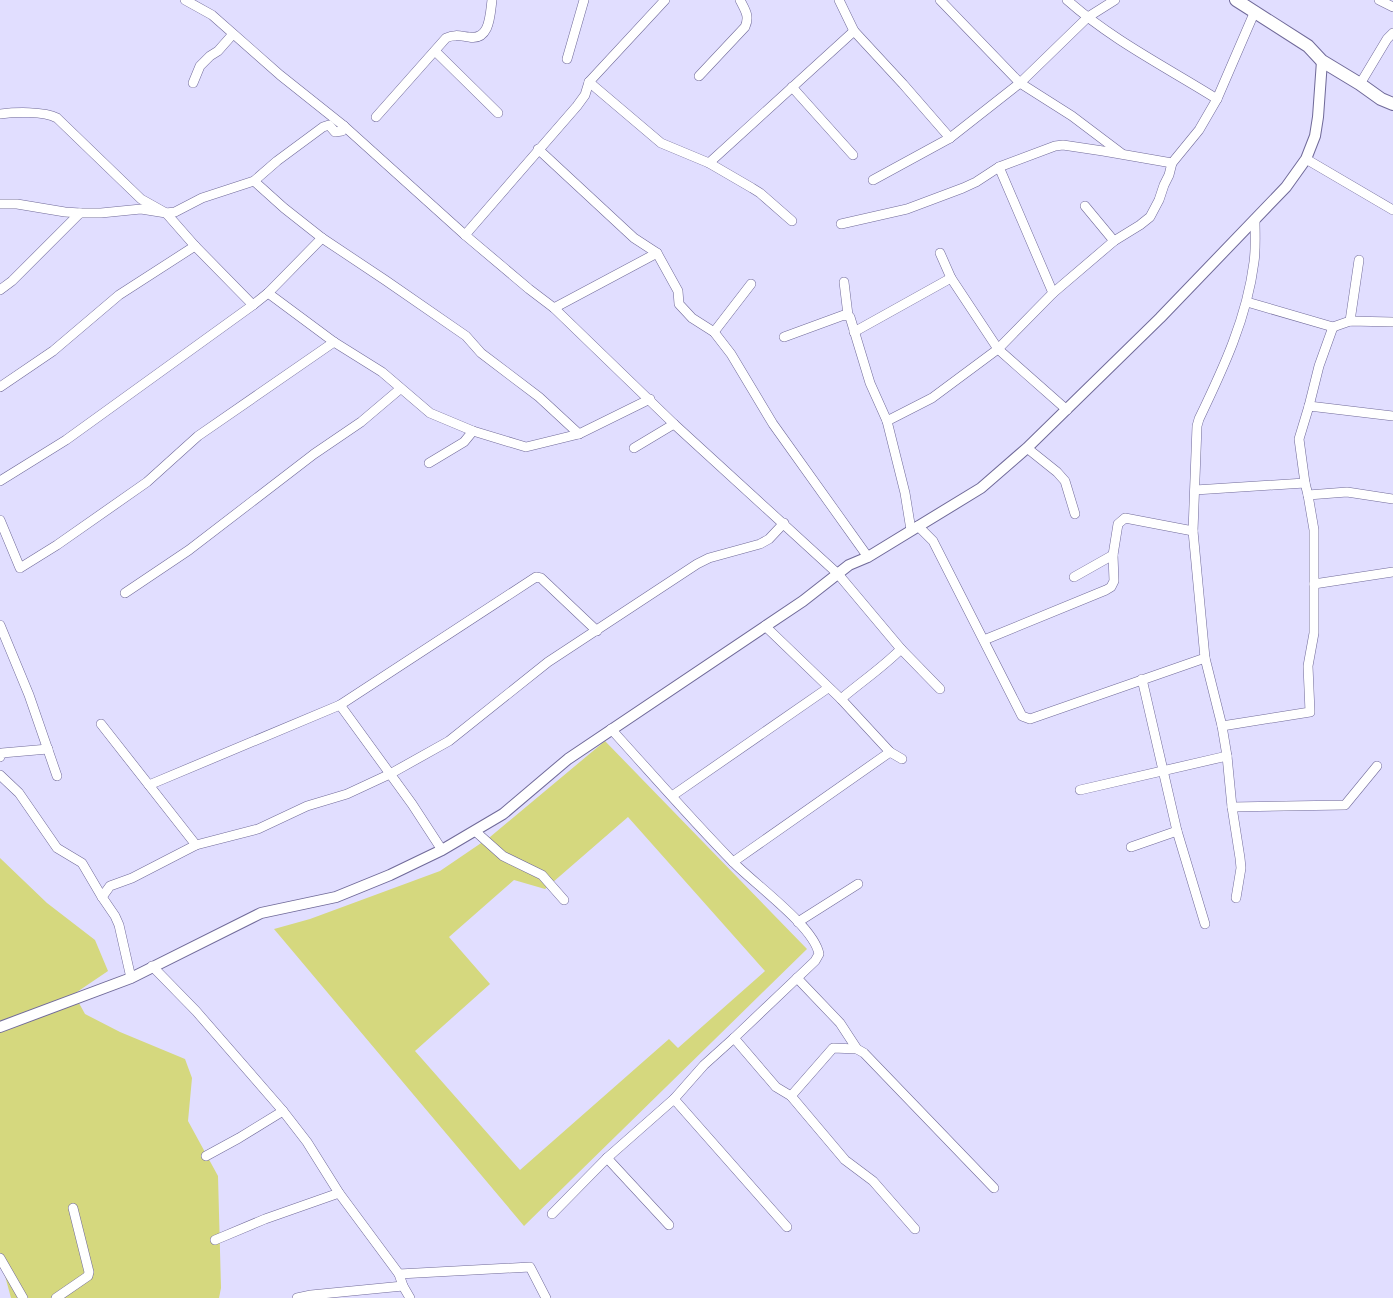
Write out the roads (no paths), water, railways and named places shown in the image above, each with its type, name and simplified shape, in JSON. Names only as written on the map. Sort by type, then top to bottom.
[{"type":"main road","points":[[1236,0],[1308,46],[1322,61],[1393,104]]},
{"type":"street","points":[[185,0],[212,15],[280,75],[344,126],[465,235],[554,308],[674,424],[838,574],[901,649],[940,689]]},
{"type":"street","points":[[376,117],[446,38],[456,35],[473,38],[484,33],[488,27],[492,0]]},
{"type":"street","points":[[567,59],[584,0]]},
{"type":"street","points":[[465,235],[577,106],[585,95],[589,82],[665,0]]},
{"type":"street","points":[[699,76],[745,27],[747,14],[740,0]]},
{"type":"street","points":[[839,0],[854,31],[950,138]]},
{"type":"street","points":[[940,0],[1020,83],[1072,116],[1123,154]]},
{"type":"street","points":[[1067,0],[1145,57],[1217,99]]},
{"type":"street","points":[[873,180],[950,138],[1020,83],[1088,17],[1115,0]]},
{"type":"street","points":[[1379,0],[1393,7]]},
{"type":"street","points":[[887,421],[932,398],[998,349],[1053,293],[1114,241],[1150,217],[1160,200],[1172,163],[1199,130],[1217,99],[1255,11]]},
{"type":"street","points":[[709,163],[854,31]]},
{"type":"street","points":[[192,83],[200,66],[233,34]]},
{"type":"street","points":[[1360,84],[1391,38]]},
{"type":"street","points":[[435,51],[498,113]]},
{"type":"street","points":[[0,1027],[126,979],[261,913],[336,897],[442,850],[503,814],[568,760],[611,729],[803,601],[849,565],[868,557],[981,488],[1067,410],[1286,187],[1306,159],[1314,136],[1322,61]]},
{"type":"street","points":[[589,82],[661,143],[709,163],[760,193],[792,221]]},
{"type":"street","points":[[792,88],[853,155]]},
{"type":"street","points":[[0,114],[51,115],[57,118],[141,199],[166,214],[253,305]]},
{"type":"street","points":[[0,204],[80,213],[141,209],[166,214],[202,198],[254,181],[323,127],[329,125],[335,132],[342,131],[344,126]]},
{"type":"street","points":[[841,224],[907,209],[976,182],[999,167],[1055,146],[1063,145],[1172,163]]},
{"type":"street","points":[[538,149],[634,238],[657,253],[678,291],[679,304],[692,318],[714,332],[773,424],[868,557]]},
{"type":"street","points":[[1306,159],[1393,210]]},
{"type":"street","points":[[999,167],[1053,293]]},
{"type":"street","points":[[254,181],[322,237],[466,336],[481,354],[539,397],[579,434]]},
{"type":"street","points":[[1085,206],[1114,241]]},
{"type":"street","points":[[0,290],[80,213]]},
{"type":"street","points":[[1236,898],[1241,868],[1222,726],[1205,657],[1193,531],[1196,434],[1199,419],[1230,352],[1247,302],[1255,261],[1255,219]]},
{"type":"street","points":[[0,481],[66,440],[253,305],[322,237]]},
{"type":"street","points":[[0,387],[53,351],[119,295],[195,246]]},
{"type":"street","points":[[554,308],[657,253]]},
{"type":"street","points":[[940,253],[951,278],[998,349],[1067,410]]},
{"type":"street","points":[[1350,321],[1359,260]]},
{"type":"street","points":[[854,331],[951,278]]},
{"type":"street","points":[[844,282],[848,315],[870,383],[887,421],[915,528],[933,541],[1021,716],[1030,719],[1205,657]]},
{"type":"street","points":[[714,332],[751,284]]},
{"type":"street","points":[[268,293],[334,342],[382,372],[430,414],[472,431],[526,447],[579,434],[650,400]]},
{"type":"street","points":[[1247,302],[1333,327],[1350,321],[1393,322]]},
{"type":"street","points":[[784,337],[848,315]]},
{"type":"street","points":[[1222,726],[1310,712],[1308,666],[1314,633],[1314,530],[1299,439],[1333,327]]},
{"type":"street","points":[[0,520],[20,568],[125,498],[198,436],[334,342]]},
{"type":"street","points":[[125,593],[189,550],[314,454],[361,422],[400,389]]},
{"type":"street","points":[[1310,406],[1393,416]]},
{"type":"street","points":[[634,448],[674,424]]},
{"type":"street","points":[[429,463],[464,442],[472,431]]},
{"type":"street","points":[[1027,448],[1065,481],[1075,514]]},
{"type":"street","points":[[1195,490],[1305,483]]},
{"type":"street","points":[[1308,495],[1347,492],[1393,499]]},
{"type":"street","points":[[984,640],[1111,587],[1114,581],[1112,555],[1118,524],[1125,518],[1193,531]]},
{"type":"street","points":[[102,897],[110,886],[132,878],[196,845],[258,829],[293,811],[347,794],[390,774],[449,741],[548,662],[697,564],[760,544],[769,539],[784,523]]},
{"type":"street","points":[[1074,577],[1112,555]]},
{"type":"street","points":[[1314,584],[1393,572]]},
{"type":"street","points":[[149,785],[340,705],[536,577],[541,578],[597,631]]},
{"type":"street","points":[[0,625],[29,695],[57,776]]},
{"type":"street","points":[[765,626],[841,699],[890,752],[902,759]]},
{"type":"street","points":[[841,699],[884,666],[901,649]]},
{"type":"street","points":[[1142,679],[1177,831],[1205,924]]},
{"type":"street","points":[[671,796],[828,688]]},
{"type":"street","points":[[340,705],[442,850]]},
{"type":"street","points":[[101,724],[196,845]]},
{"type":"street","points":[[552,1214],[607,1158],[674,1099],[704,1065],[820,954],[815,941],[798,922],[733,862],[611,729]]},
{"type":"street","points":[[0,757],[2,753],[48,749]]},
{"type":"street","points":[[733,862],[890,752]]},
{"type":"street","points":[[1080,790],[1227,756]]},
{"type":"street","points":[[1232,807],[1345,805],[1377,766]]},
{"type":"street","points":[[0,775],[19,793],[57,848],[82,863],[115,916],[120,925],[126,979]]},
{"type":"street","points":[[475,831],[503,856],[542,875],[564,900]]},
{"type":"street","points":[[1130,847],[1177,831]]},
{"type":"street","points":[[798,922],[858,884]]},
{"type":"street","points":[[152,966],[196,1011],[283,1111],[399,1273],[410,1298]]},
{"type":"street","points":[[797,978],[840,1023],[857,1049],[864,1053],[994,1188]]},
{"type":"street","points":[[734,1038],[776,1087],[791,1096],[845,1160],[873,1181],[915,1229]]},
{"type":"street","points":[[791,1096],[833,1048],[857,1049]]},
{"type":"street","points":[[674,1099],[787,1227]]},
{"type":"street","points":[[206,1156],[283,1111]]},
{"type":"street","points":[[607,1158],[669,1225]]},
{"type":"street","points":[[215,1240],[340,1193]]},
{"type":"street","points":[[55,1298],[88,1276],[89,1272],[73,1208]]},
{"type":"street","points":[[0,1258],[23,1298]]},
{"type":"street","points":[[399,1273],[530,1267],[547,1298]]},
{"type":"street","points":[[298,1298],[403,1286]]}]
